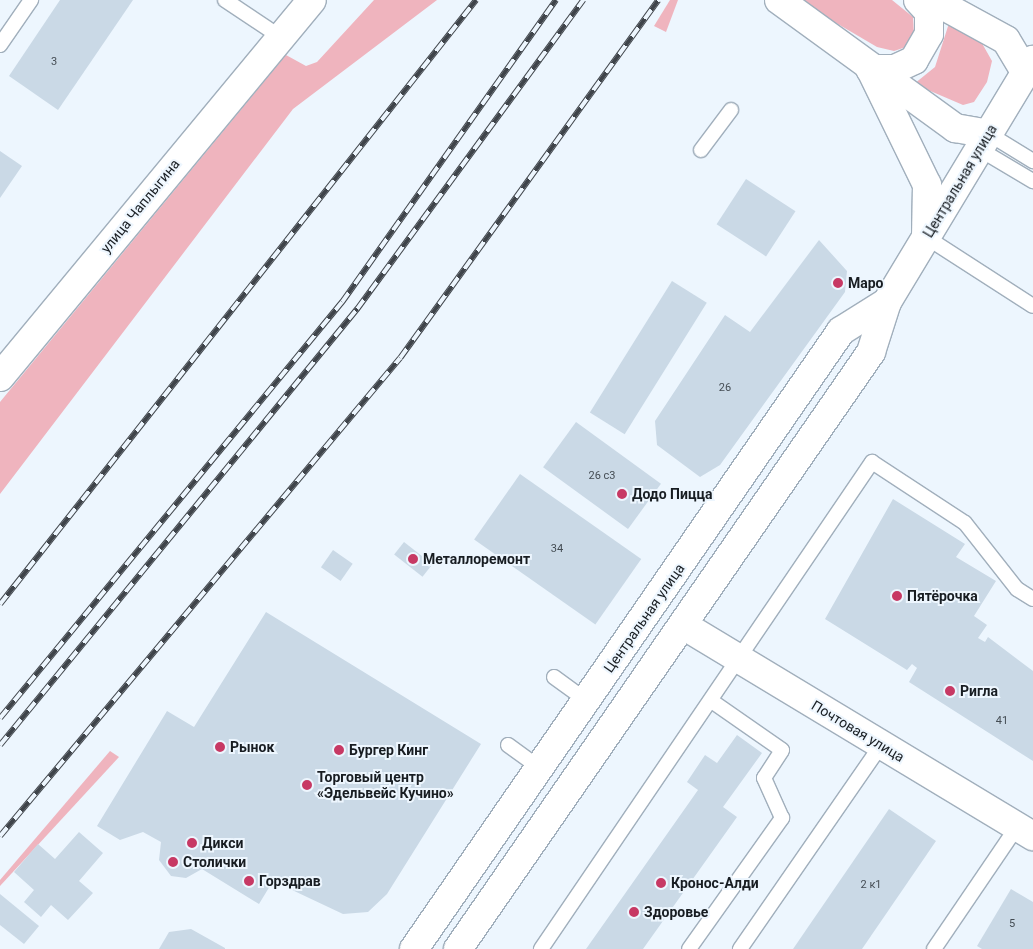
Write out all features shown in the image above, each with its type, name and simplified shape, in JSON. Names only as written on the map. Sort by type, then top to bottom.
[{"type":"main road","name":"улица Чаплыгина","points":[[279,36],[297,0]]},
{"type":"main road","name":"улица Чаплыгина","points":[[1,373],[279,36],[312,0]]},
{"type":"main road","points":[[779,0],[870,69],[955,128],[984,141]]},
{"type":"main road","points":[[870,69],[895,68],[914,60],[929,34],[929,12],[918,0]]},
{"type":"main road","points":[[933,0],[1006,40],[1029,67]]},
{"type":"main road","name":"Центральная улица","points":[[458,949],[871,352],[887,302],[1029,67]]},
{"type":"main road","points":[[870,69],[927,185],[926,237]]},
{"type":"main road","name":"Центральная улица","points":[[414,949],[841,331],[887,302]]},
{"type":"main road","name":"Почтовая улица","points":[[683,625],[1025,832]]},
{"type":"lane","points":[[0,45],[32,0]]},
{"type":"lane","points":[[224,0],[279,36]]},
{"type":"lane","points":[[701,150],[731,110]]},
{"type":"lane","points":[[984,141],[1033,161]]},
{"type":"lane","points":[[984,141],[1033,181]]},
{"type":"lane","points":[[926,237],[1033,306]]},
{"type":"lane","points":[[541,949],[713,702],[872,462],[965,523],[1018,589],[1033,599]]},
{"type":"lane","points":[[554,677],[587,701]]},
{"type":"lane","points":[[689,949],[782,818],[764,778],[782,750],[713,702]]},
{"type":"lane","points":[[508,744],[540,768]]},
{"type":"lane","points":[[740,949],[881,745]]},
{"type":"lane","points":[[934,949],[1025,832]]},
{"type":"shaded area","points":[[374,0],[437,0],[293,109],[0,494],[0,402],[286,55],[306,66],[317,62]]},
{"type":"shaded area","points":[[670,0],[678,0],[666,32],[654,26]]},
{"type":"shaded area","points":[[797,0],[892,0],[913,17],[914,34],[909,46],[894,51],[877,47]]},
{"type":"shaded area","points":[[950,20],[979,38],[992,61],[987,82],[974,102],[963,105],[914,84],[935,67]]},
{"type":"shaded area","points":[[110,751],[119,757],[0,886],[0,880]]},
{"type":"building","points":[[60,0],[133,0],[58,110],[9,76]]},
{"type":"building","points":[[0,151],[22,166],[0,198]]},
{"type":"building","points":[[746,179],[795,211],[766,256],[717,224]]},
{"type":"building","points":[[819,240],[847,271],[845,292],[720,465],[700,477],[657,445],[655,421],[725,315],[750,332]]},
{"type":"building","points":[[672,281],[707,303],[625,434],[590,412]]},
{"type":"building","points":[[576,422],[661,484],[628,529],[543,467]]},
{"type":"building","points":[[520,474],[641,559],[595,624],[474,540]]},
{"type":"building","points":[[893,499],[965,544],[956,557],[996,581],[974,616],[987,625],[978,638],[985,642],[988,637],[1033,671],[1033,761],[909,682],[917,668],[912,664],[907,670],[825,619]]},
{"type":"building","name":"Металлоремонт","points":[[404,542],[432,564],[423,577],[394,555]]},
{"type":"building","points":[[333,550],[353,564],[341,581],[321,567]]},
{"type":"building","name":"Торговый центр «Эдельвейс Кучино»","points":[[266,612],[481,744],[387,894],[368,912],[343,914],[273,881],[259,904],[202,869],[186,878],[171,876],[159,860],[161,842],[143,832],[120,840],[97,826],[167,711],[194,727]]},
{"type":"building","name":"Кронос-Алди","points":[[737,735],[762,753],[723,807],[737,817],[643,949],[586,949],[698,790],[687,782],[705,755],[717,763]]},
{"type":"building","points":[[889,809],[936,841],[862,949],[793,949]]},
{"type":"building","points":[[79,832],[103,853],[79,881],[93,893],[68,920],[51,905],[41,917],[24,902],[34,890],[14,872],[38,844],[55,859]]},
{"type":"building","points":[[1011,889],[1033,902],[1033,949],[982,949],[977,946]]},
{"type":"building","points":[[0,894],[39,926],[24,944],[0,925]]},
{"type":"building","points":[[191,929],[225,949],[159,949],[169,932]]},
{"type":"railway","points":[[0,604],[476,0]]},
{"type":"railway","points":[[0,718],[342,302],[556,0]]},
{"type":"railway","points":[[0,745],[357,309],[583,0]]},
{"type":"railway","points":[[0,836],[400,358],[658,0]]},
{"type":"place","name":"Маро","points":[[838,283]]},
{"type":"place","name":"Додо Пицца","points":[[622,494]]},
{"type":"place","name":"Металлоремонт","points":[[413,559]]},
{"type":"place","name":"Пятёрочка","points":[[897,596]]},
{"type":"place","name":"Ригла","points":[[950,691]]},
{"type":"place","name":"Рынок","points":[[220,747]]},
{"type":"place","name":"Бургер Кинг","points":[[339,750]]},
{"type":"place","name":"Торговый центр «Эдельвейс Кучино»","points":[[307,785]]},
{"type":"place","name":"Дикси","points":[[192,843]]},
{"type":"place","name":"Столички","points":[[173,862]]},
{"type":"place","name":"Горздрав","points":[[249,881]]},
{"type":"place","name":"Кронос-Алди","points":[[661,883]]},
{"type":"place","name":"Здоровье","points":[[634,912]]}]
